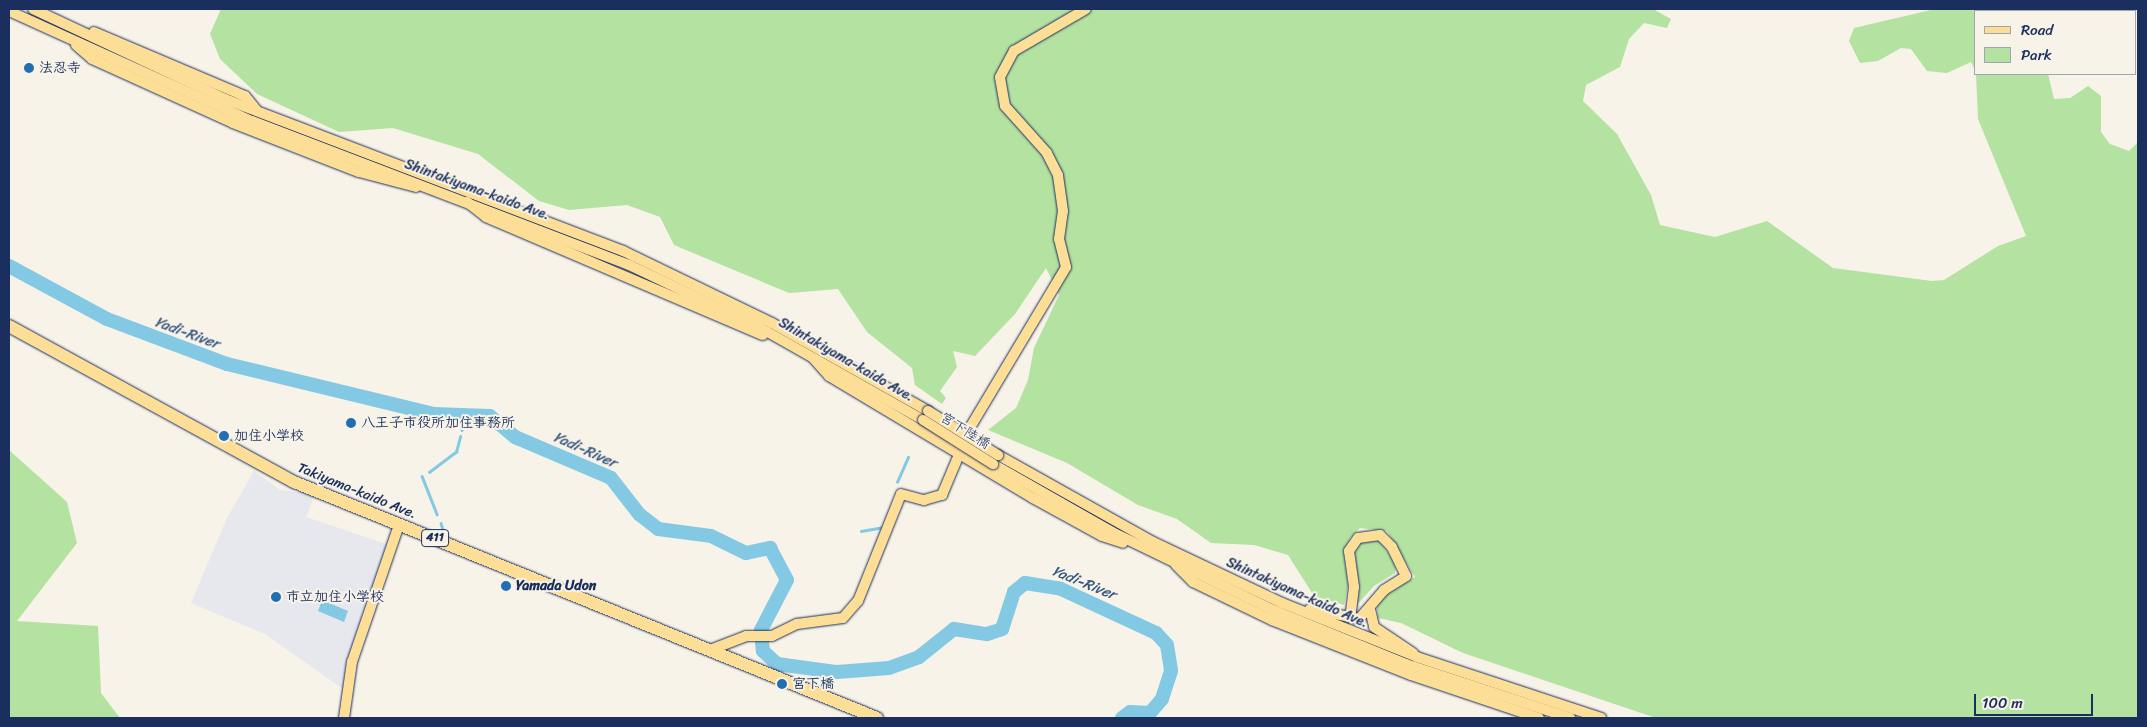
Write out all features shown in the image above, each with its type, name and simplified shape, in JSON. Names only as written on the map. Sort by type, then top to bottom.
[{"type":"highway","name":"Takiyama-kaido Ave.","points":[[9,326],[258,465],[399,525],[878,718]]},
{"type":"main road","name":"Shintakiyama-kaido Ave.","points":[[34,9],[67,24],[119,40],[244,96],[257,111],[631,254],[763,318],[925,416]]},
{"type":"main road","points":[[710,650],[746,636],[767,637],[798,624],[848,614],[858,600],[900,494],[924,500],[940,498],[1003,367],[1066,267],[1059,239],[1063,211],[1058,175],[1047,153],[1006,106],[1000,77],[1014,51],[1086,9]]},
{"type":"main road","name":"Shintakiyama-kaido Ave.","points":[[9,12],[73,41],[92,59],[233,123],[386,182],[444,192],[464,199],[486,217],[621,271],[735,325],[788,342],[925,416]]},
{"type":"main road","points":[[812,355],[829,376],[960,454],[1102,536],[1148,550]]},
{"type":"main road","name":"宮下陸橋","points":[[925,416],[996,460]]},
{"type":"main road","name":"Shintakiyama-kaido Ave.","points":[[996,460],[1148,550],[1273,610],[1398,661],[1570,718]]},
{"type":"main road","name":"Shintakiyama-kaido Ave.","points":[[996,460],[1146,538],[1282,603],[1417,657],[1601,718]]},
{"type":"main road","points":[[344,718],[352,662],[399,525]]},
{"type":"main road","points":[[1282,603],[1351,620],[1370,609],[1384,590],[1406,576],[1386,540],[1372,533],[1358,538],[1349,551],[1354,587],[1351,614]]},
{"type":"main road","points":[[1174,562],[1193,582],[1343,647],[1539,718]]},
{"type":"main road","points":[[1370,609],[1374,628],[1401,641],[1417,657]]},
{"type":"shaded area","points":[[254,471],[280,490],[315,494],[306,517],[389,545],[348,661],[343,689],[265,634],[191,603],[227,518]]},
{"type":"green space","points":[[221,9],[1653,9],[1671,19],[1667,28],[1644,23],[1629,39],[1620,67],[1586,85],[1583,101],[1617,134],[1651,195],[1660,225],[1715,237],[1767,221],[1833,268],[1932,281],[1944,280],[1998,246],[2026,236],[1978,119],[1976,75],[2048,75],[2054,99],[2070,98],[2088,86],[2101,96],[2101,132],[2110,144],[2129,151],[2138,142],[2138,718],[1656,718],[1463,653],[1401,623],[1378,618],[1377,607],[1385,595],[1415,577],[1387,531],[1360,528],[1350,538],[1344,550],[1348,585],[1344,605],[1314,596],[1288,555],[1254,545],[1211,543],[1177,519],[1138,505],[1067,463],[988,430],[1016,408],[1028,380],[1034,348],[1059,295],[1046,268],[1015,314],[975,356],[953,351],[957,367],[940,391],[946,398],[942,404],[915,385],[912,368],[867,332],[838,289],[789,293],[674,245],[660,217],[627,205],[569,210],[539,201],[478,154],[393,128],[339,132],[257,94],[220,59],[210,34]]},
{"type":"green space","points":[[1935,9],[1974,10],[1974,68],[1971,62],[1947,73],[1927,71],[1911,49],[1901,48],[1878,61],[1860,63],[1849,41],[1854,28]]},
{"type":"green space","points":[[9,450],[67,502],[77,543],[17,621],[98,626],[101,693],[120,718],[9,718]]},
{"type":"green space","points":[[1361,541],[1380,541],[1396,565],[1395,573],[1374,586],[1355,607],[1354,552]]},
{"type":"water","points":[[322,600],[348,611],[344,622],[318,611]]},
{"type":"waterway","name":"Yadi-River","points":[[9,266],[107,319],[227,364],[434,414],[490,416],[515,437],[611,478],[639,514],[658,529],[711,536],[746,553],[770,548],[787,580],[761,630],[763,651],[777,664],[837,672],[889,668],[919,657],[954,629],[987,634],[1002,629],[1014,592],[1025,583],[1061,589],[1156,633],[1167,645],[1171,671],[1162,699],[1150,713],[1130,712],[1122,718]]},
{"type":"waterway","points":[[461,414],[462,430]]},
{"type":"waterway","points":[[429,472],[456,452],[460,437]]},
{"type":"waterway","points":[[897,482],[908,457]]},
{"type":"waterway","points":[[422,476],[437,514]]},
{"type":"waterway","points":[[441,523],[445,536]]},
{"type":"waterway","points":[[861,531],[884,527]]},
{"type":"place","name":"法忍寺","points":[[29,68]]},
{"type":"place","name":"八王子市役所加住事務所","points":[[351,423]]},
{"type":"place","name":"加住小学校","points":[[224,436]]},
{"type":"place","name":"Yamada Udon","points":[[506,586]]},
{"type":"place","name":"市立加住小学校","points":[[276,597]]},
{"type":"place","name":"宮下橋","points":[[782,684]]}]
